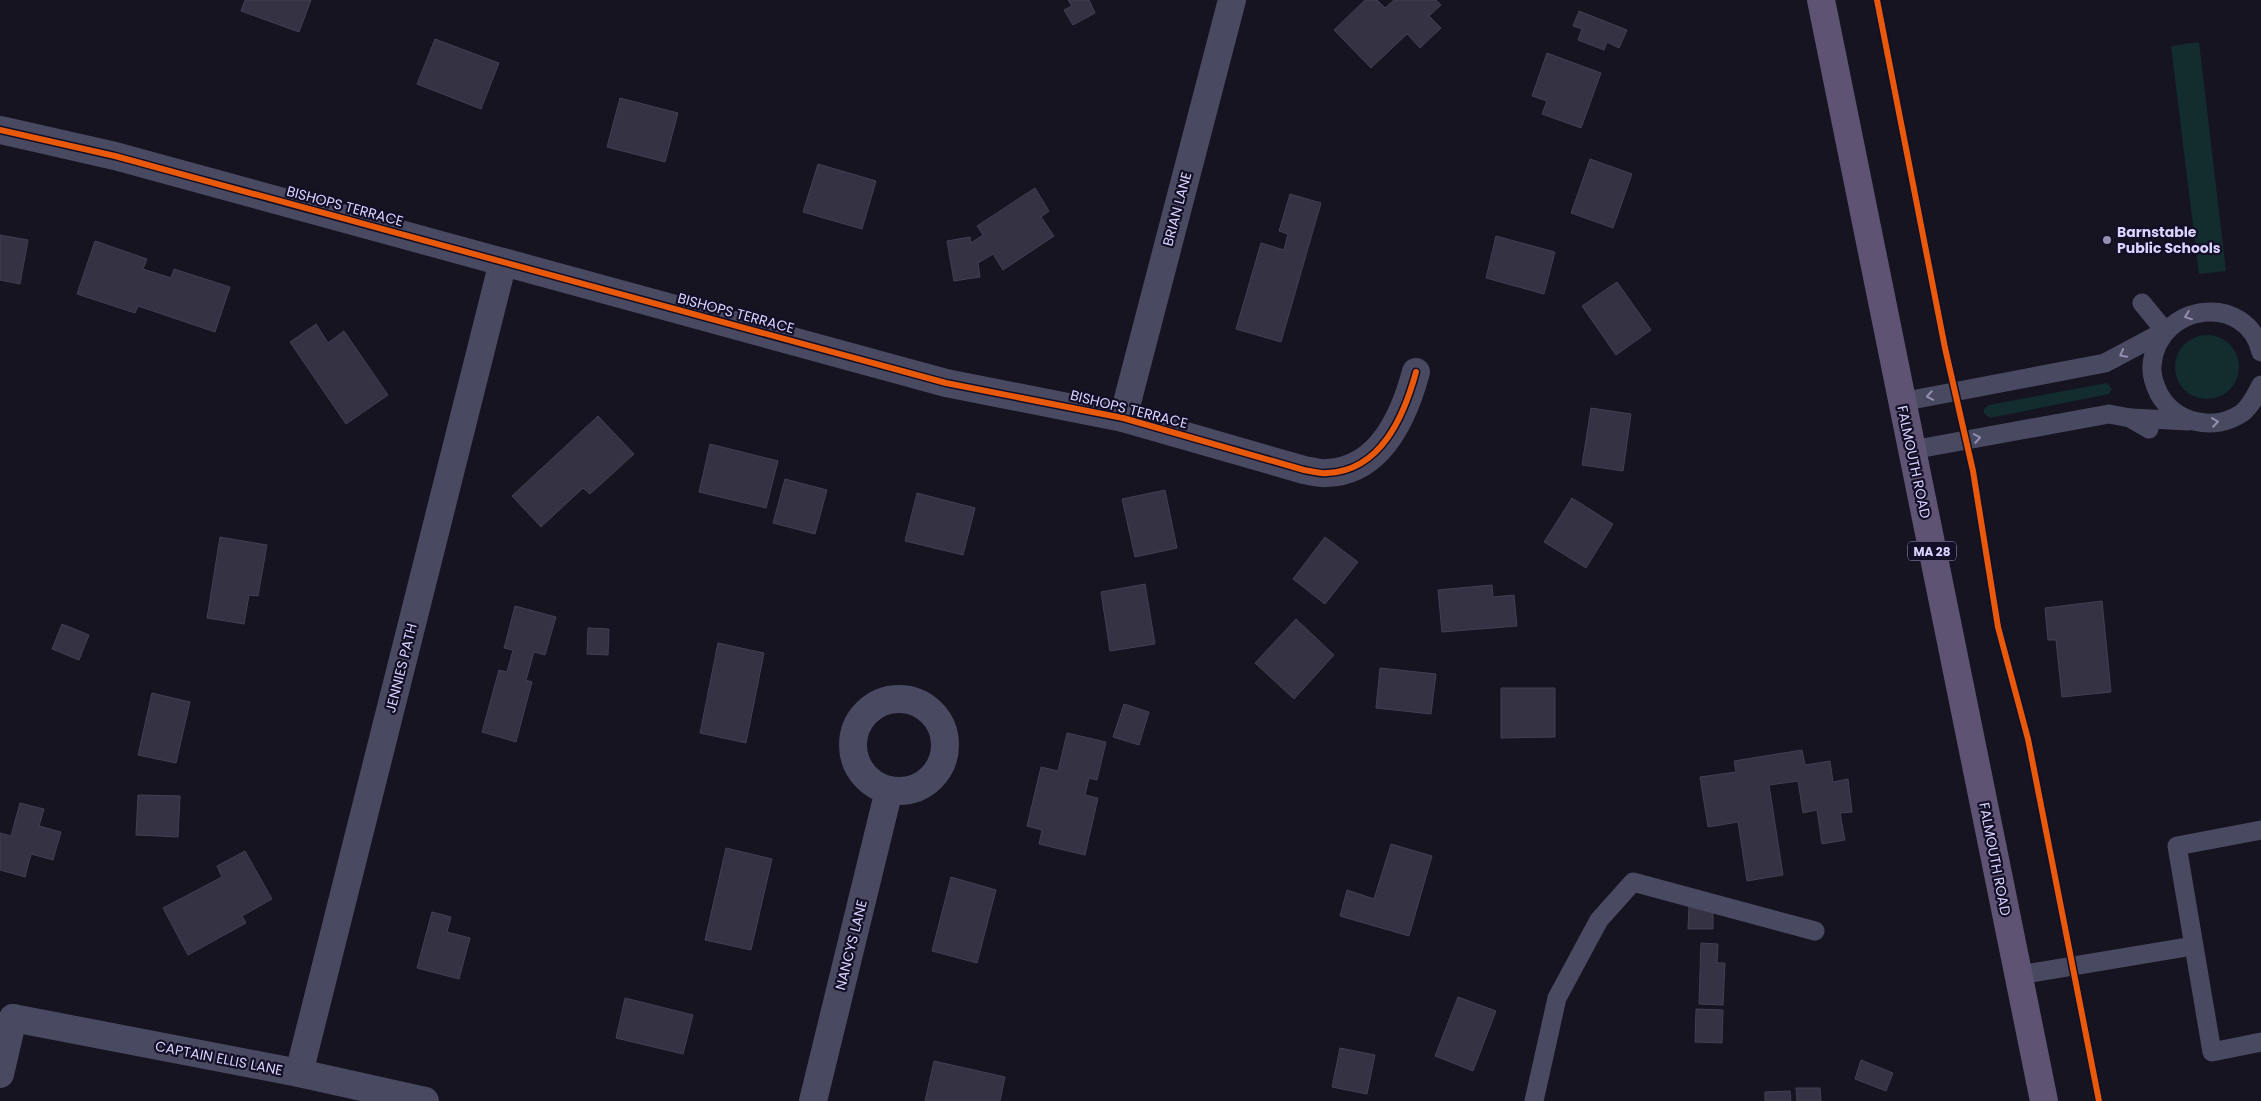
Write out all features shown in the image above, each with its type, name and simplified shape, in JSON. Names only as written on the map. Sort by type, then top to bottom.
[{"type":"main road","name":"FALMOUTH ROAD","points":[[1821,0],[2044,1101]]},
{"type":"street","name":"BRIAN LANE","points":[[1123,418],[1232,0]]},
{"type":"street","name":"BISHOPS TERRACE","points":[[0,130],[115,156],[946,383],[1123,418],[1304,470],[1327,473],[1350,468],[1366,460],[1381,447],[1398,421],[1416,372]]},
{"type":"street","name":"JENNIES PATH","points":[[299,1073],[503,262]]},
{"type":"street","name":"NANCYS LANE","points":[[813,1101],[889,790]]},
{"type":"street","name":"CAPTAIN ELLIS LANE","points":[[6,1012],[425,1101]]},
{"type":"street","points":[[0,1074],[6,1012]]},
{"type":"lane","points":[[2142,303],[2166,331]]},
{"type":"lane","points":[[1901,402],[2104,363],[2166,331],[2180,319],[2198,312],[2218,312],[2235,318],[2250,330],[2261,346]]},
{"type":"lane","points":[[2166,331],[2156,348],[2152,366],[2155,385],[2163,401],[2176,413],[2192,421]]},
{"type":"lane","points":[[1912,450],[2109,414],[2130,418],[2192,421],[2209,424],[2226,420],[2242,412],[2254,399],[2261,385]]},
{"type":"lane","points":[[2130,418],[2149,429]]},
{"type":"lane","points":[[2261,830],[2177,846],[2212,1052],[2261,1042]]},
{"type":"lane","points":[[1534,1101],[1557,998],[1599,920],[1632,882],[1815,931]]},
{"type":"lane","points":[[2018,975],[2193,946]]},
{"type":"green space","points":[[2199,42],[2226,271],[2199,274],[2171,46]]},
{"type":"green space","points":[[2201,335],[2213,335],[2230,344],[2237,355],[2239,367],[2237,379],[2230,390],[2213,399],[2201,399],[2189,394],[2180,385],[2175,373],[2175,361],[2180,349],[2189,340]]},
{"type":"green space","points":[[2107,383],[2112,389],[2109,394],[1990,418],[1984,413],[1984,409],[1989,405]]},
{"type":"building","points":[[245,0],[311,0],[299,32],[241,11]]},
{"type":"building","points":[[1068,0],[1089,0],[1095,13],[1073,25],[1064,10],[1072,6]]},
{"type":"building","points":[[1365,0],[1377,0],[1385,8],[1394,0],[1436,0],[1441,5],[1429,16],[1441,28],[1420,48],[1407,34],[1371,68],[1334,30]]},
{"type":"building","points":[[1579,11],[1627,30],[1619,48],[1607,42],[1604,50],[1578,40],[1582,29],[1573,26]]},
{"type":"building","points":[[435,39],[499,63],[481,109],[417,84]]},
{"type":"building","points":[[1547,53],[1601,73],[1581,128],[1542,114],[1547,101],[1532,96]]},
{"type":"building","points":[[620,98],[678,113],[665,162],[607,147]]},
{"type":"building","points":[[1590,159],[1632,174],[1613,228],[1571,213]]},
{"type":"building","points":[[818,164],[876,181],[862,229],[803,212]]},
{"type":"building","points":[[1035,188],[1049,211],[1041,217],[1054,236],[1003,270],[993,254],[978,263],[980,277],[954,281],[947,241],[970,237],[971,243],[983,235],[977,226]]},
{"type":"building","points":[[1290,194],[1321,203],[1281,342],[1236,329],[1261,243],[1284,250],[1288,234],[1279,231]]},
{"type":"building","points":[[0,235],[28,240],[20,284],[0,280]]},
{"type":"building","points":[[1496,236],[1555,252],[1544,294],[1486,278]]},
{"type":"building","points":[[95,241],[147,259],[143,269],[171,278],[174,269],[230,287],[215,332],[138,306],[135,313],[77,294]]},
{"type":"building","points":[[1617,282],[1651,330],[1616,355],[1582,306]]},
{"type":"building","points":[[316,324],[328,343],[344,331],[388,395],[346,424],[290,342]]},
{"type":"building","points":[[1591,408],[1631,414],[1623,471],[1582,465]]},
{"type":"building","points":[[598,416],[634,454],[590,494],[583,488],[541,527],[512,496]]},
{"type":"building","points":[[710,444],[778,461],[766,508],[699,492]]},
{"type":"building","points":[[785,479],[827,490],[815,534],[773,523]]},
{"type":"building","points":[[1165,490],[1177,548],[1135,557],[1122,499]]},
{"type":"building","points":[[917,493],[975,508],[963,555],[905,541]]},
{"type":"building","points":[[1572,498],[1613,524],[1586,568],[1544,542]]},
{"type":"building","points":[[220,537],[267,545],[258,596],[249,595],[244,624],[207,618]]},
{"type":"building","points":[[1325,537],[1358,562],[1325,604],[1293,579]]},
{"type":"building","points":[[1145,584],[1155,644],[1110,651],[1101,592]]},
{"type":"building","points":[[1492,585],[1493,597],[1514,595],[1517,626],[1442,632],[1438,590]]},
{"type":"building","points":[[2102,601],[2111,692],[2062,697],[2056,640],[2048,640],[2045,608]]},
{"type":"building","points":[[515,606],[556,617],[545,655],[534,652],[526,680],[532,682],[516,742],[482,732],[499,670],[507,672],[513,650],[504,648]]},
{"type":"building","points":[[1296,619],[1334,655],[1294,699],[1255,663]]},
{"type":"building","points":[[62,624],[89,635],[79,660],[52,649]]},
{"type":"building","points":[[588,628],[609,629],[608,655],[587,654]]},
{"type":"building","points":[[718,643],[764,653],[746,743],[700,733]]},
{"type":"building","points":[[1380,668],[1436,674],[1431,714],[1376,708]]},
{"type":"building","points":[[1501,688],[1555,688],[1555,737],[1501,738]]},
{"type":"building","points":[[152,693],[190,702],[176,763],[138,755]]},
{"type":"building","points":[[1124,704],[1149,712],[1139,745],[1113,737]]},
{"type":"building","points":[[1067,733],[1106,742],[1097,780],[1089,778],[1085,795],[1098,798],[1085,855],[1039,844],[1042,830],[1027,826],[1041,767],[1058,771]]},
{"type":"building","points":[[1802,750],[1805,765],[1830,761],[1833,782],[1848,779],[1852,812],[1840,813],[1845,840],[1822,844],[1817,810],[1803,813],[1798,781],[1769,785],[1783,875],[1747,881],[1738,822],[1708,827],[1700,777],[1736,772],[1734,761]]},
{"type":"building","points":[[138,795],[180,796],[178,837],[136,835]]},
{"type":"building","points":[[20,803],[44,809],[39,826],[61,832],[53,860],[31,854],[25,877],[0,870],[0,833],[11,836]]},
{"type":"building","points":[[1391,844],[1432,856],[1409,936],[1340,916],[1347,890],[1374,899]]},
{"type":"building","points":[[726,848],[772,859],[751,950],[705,940]]},
{"type":"building","points":[[245,851],[272,899],[242,916],[246,923],[188,955],[163,908],[222,877],[217,866]]},
{"type":"building","points":[[951,877],[996,890],[977,963],[932,951]]},
{"type":"building","points":[[1689,906],[1713,907],[1713,929],[1688,929]]},
{"type":"building","points":[[432,912],[451,917],[447,932],[470,938],[459,979],[417,968]]},
{"type":"building","points":[[1701,943],[1718,944],[1717,963],[1725,963],[1723,1005],[1699,1004]]},
{"type":"building","points":[[1458,997],[1496,1011],[1473,1071],[1435,1056]]},
{"type":"building","points":[[625,998],[693,1015],[683,1054],[616,1038]]},
{"type":"building","points":[[1696,1009],[1723,1010],[1722,1043],[1695,1042]]},
{"type":"building","points":[[1340,1048],[1375,1055],[1367,1094],[1332,1087]]},
{"type":"building","points":[[1861,1060],[1893,1073],[1886,1091],[1855,1079]]},
{"type":"building","points":[[934,1061],[1005,1077],[1000,1101],[925,1101]]},
{"type":"building","points":[[1796,1088],[1820,1088],[1821,1101],[1797,1101]]},
{"type":"building","points":[[1790,1091],[1791,1101],[1765,1101],[1765,1092]]},
{"type":"cycle path","points":[[1877,0],[1945,348],[1973,471],[1998,627],[2028,739],[2099,1101]]},
{"type":"cycle path","points":[[0,130],[115,156],[946,383],[1123,418],[1315,472],[1327,473],[1346,470],[1362,463],[1376,452],[1397,423],[1405,406],[1416,372]]},
{"type":"place","name":"Barnstable Public Schools","points":[[2107,240]]}]
